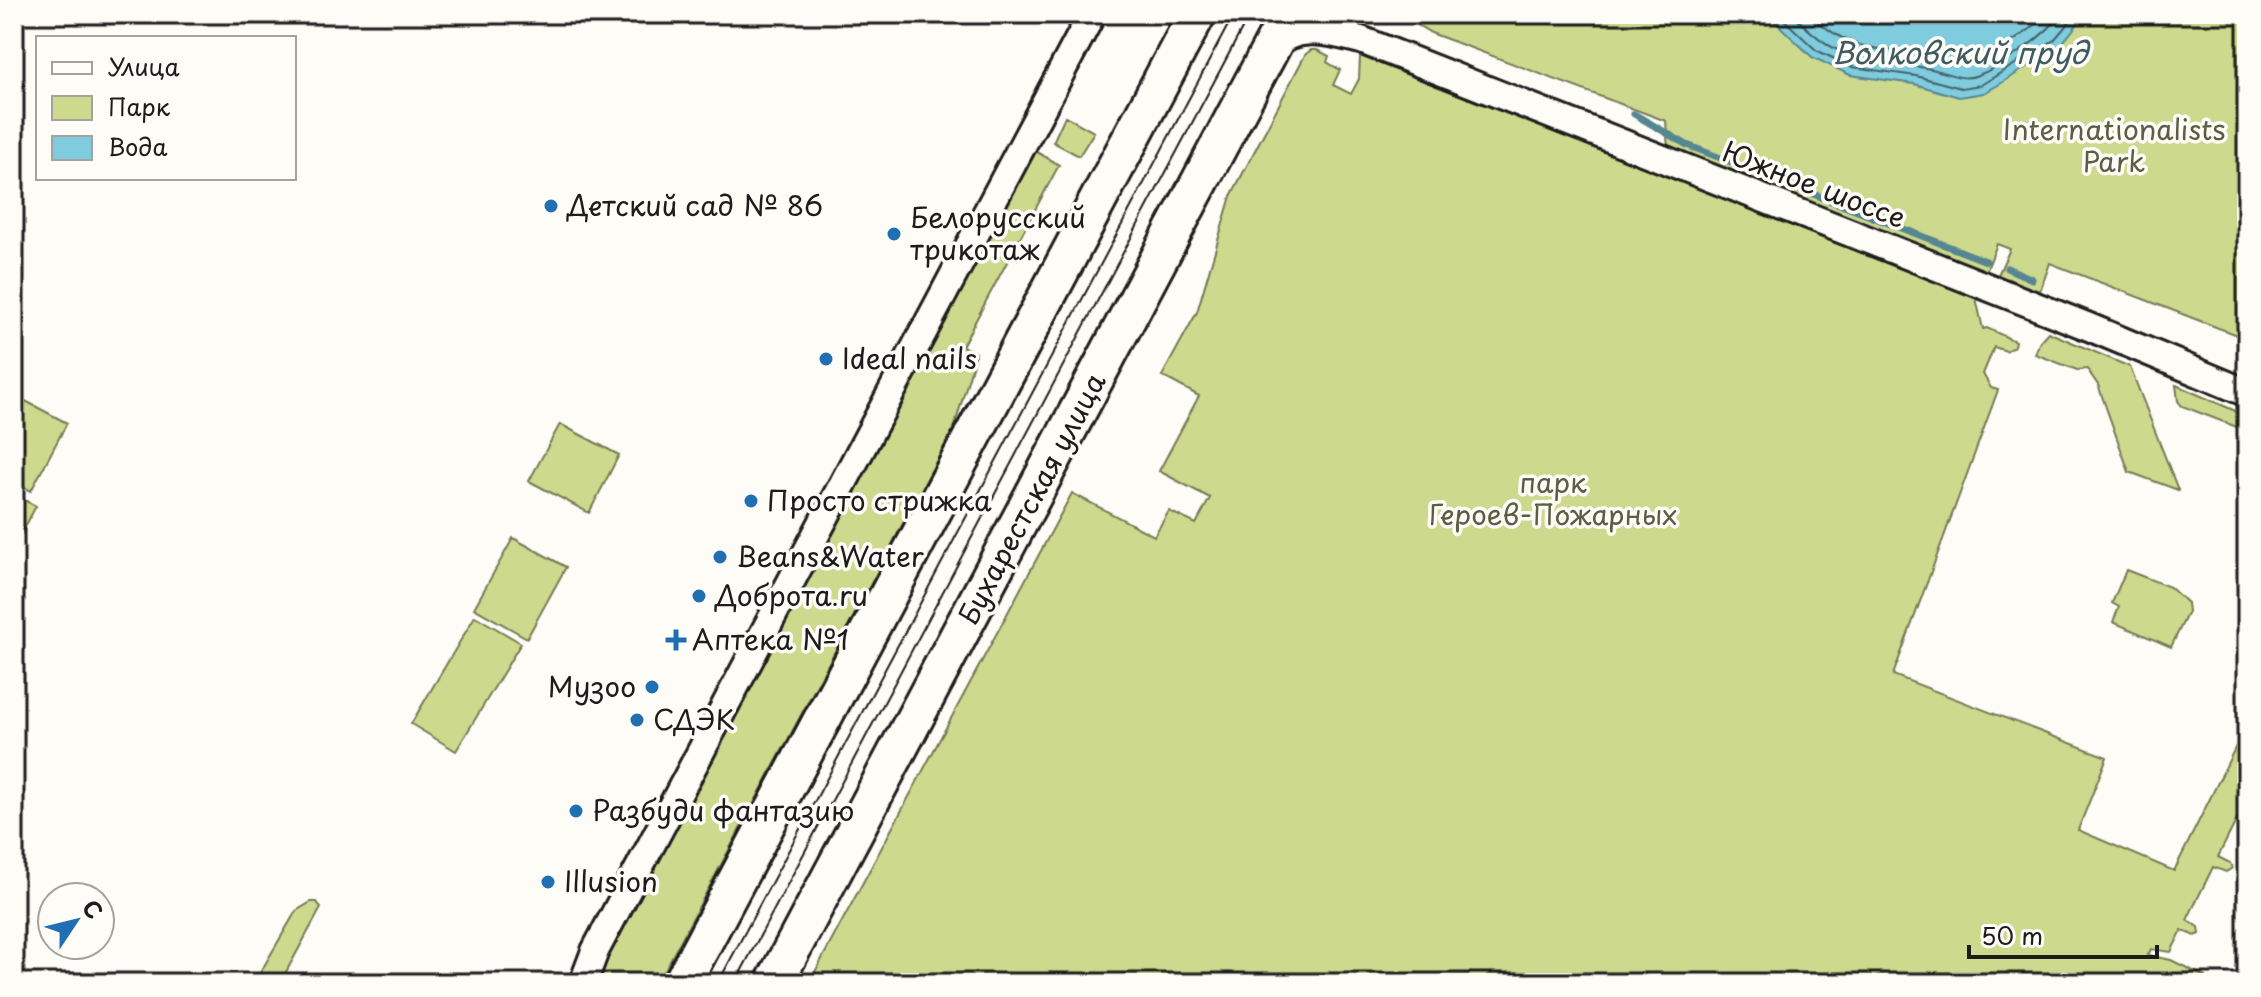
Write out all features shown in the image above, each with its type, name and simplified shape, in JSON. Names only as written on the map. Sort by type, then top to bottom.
[{"type":"main road","points":[[682,983],[1197,14]]},
{"type":"main road","name":"Бухарестская улица","points":[[774,983],[1289,14]]},
{"type":"street","points":[[583,983],[595,951],[1092,14]]},
{"type":"street","name":"Южное шоссе","points":[[1334,14],[1341,26],[1357,39]]},
{"type":"street","name":"Южное шоссе","points":[[1271,48],[1287,35],[1305,31],[1326,31],[1357,39],[2089,327],[2247,393]]},
{"type":"green space","name":"Internationalists Park","points":[[1399,14],[2247,14],[2247,339],[2050,263],[2039,294],[1997,277],[2010,249],[1997,244],[1986,272],[1668,150],[1666,121],[1431,33]]},
{"type":"green space","name":"парк Героев-Пожарных","points":[[1311,50],[1329,56],[1327,62],[1340,70],[1333,85],[1351,94],[1359,79],[1360,56],[1976,298],[1983,329],[2015,341],[2014,346],[2006,351],[1994,347],[1983,374],[1991,388],[1998,390],[1893,675],[2107,757],[2078,830],[2174,871],[2247,724],[2247,799],[2218,857],[2230,863],[2232,868],[2226,872],[2213,867],[2187,920],[2199,927],[2200,934],[2195,936],[2182,930],[2171,952],[2151,949],[2148,955],[2171,960],[2206,977],[2203,983],[809,983],[1072,493],[1154,536],[1169,511],[1196,524],[1210,498],[1159,471],[1199,396],[1162,376],[1197,312],[1231,196],[1305,55]]},
{"type":"green space","points":[[1065,116],[1094,132],[1079,156],[1053,142]]},
{"type":"green space","points":[[1035,151],[1059,165],[962,346],[976,353],[954,428],[658,983],[598,983],[617,934],[792,606],[796,604],[794,602],[885,431],[888,431],[901,407],[901,401]]},
{"type":"green space","points":[[2048,332],[2130,367],[2178,490],[2129,472],[2098,385],[2087,369],[2077,370],[2035,354]]},
{"type":"green space","points":[[2176,385],[2247,416],[2247,431],[2182,406],[2178,401]]},
{"type":"green space","points":[[14,395],[67,423],[31,491],[14,482]]},
{"type":"green space","points":[[560,424],[619,455],[589,513],[529,481]]},
{"type":"green space","points":[[14,495],[36,506],[14,548]]},
{"type":"green space","points":[[513,538],[566,567],[527,638],[474,608]]},
{"type":"green space","points":[[2126,570],[2170,587],[2187,603],[2188,612],[2171,647],[2113,622],[2119,607],[2112,603]]},
{"type":"green space","points":[[475,616],[521,643],[456,751],[411,724]]},
{"type":"green space","points":[[317,902],[321,908],[280,983],[259,983],[257,978],[296,911]]},
{"type":"water","name":"Волковский пруд","points":[[1767,14],[2091,14],[2080,21],[2060,46],[2000,84],[1984,93],[1959,97],[1914,84],[1850,75],[1812,57]]},
{"type":"waterway","points":[[1634,114],[1687,145],[1986,261]]},
{"type":"waterway","points":[[2007,268],[2032,279]]},
{"type":"tram line","points":[[718,983],[1234,14]]},
{"type":"tram line","points":[[735,983],[1250,14]]},
{"type":"place","name":"Детский сад № 86","points":[[551,206]]},
{"type":"place","name":"Белорусский трикотаж","points":[[894,234]]},
{"type":"place","name":"Ideal nails","points":[[826,359]]},
{"type":"place","name":"Просто стрижка","points":[[751,501]]},
{"type":"place","name":"Beans&Water","points":[[720,557]]},
{"type":"place","name":"Доброта.ru","points":[[699,596]]},
{"type":"place","name":"Аптека №1","points":[[676,640]]},
{"type":"place","name":"Музоо","points":[[652,687]]},
{"type":"place","name":"СДЭК","points":[[637,720]]},
{"type":"place","name":"Разбуди фантазию","points":[[576,811]]},
{"type":"place","name":"Illusion","points":[[548,882]]}]
